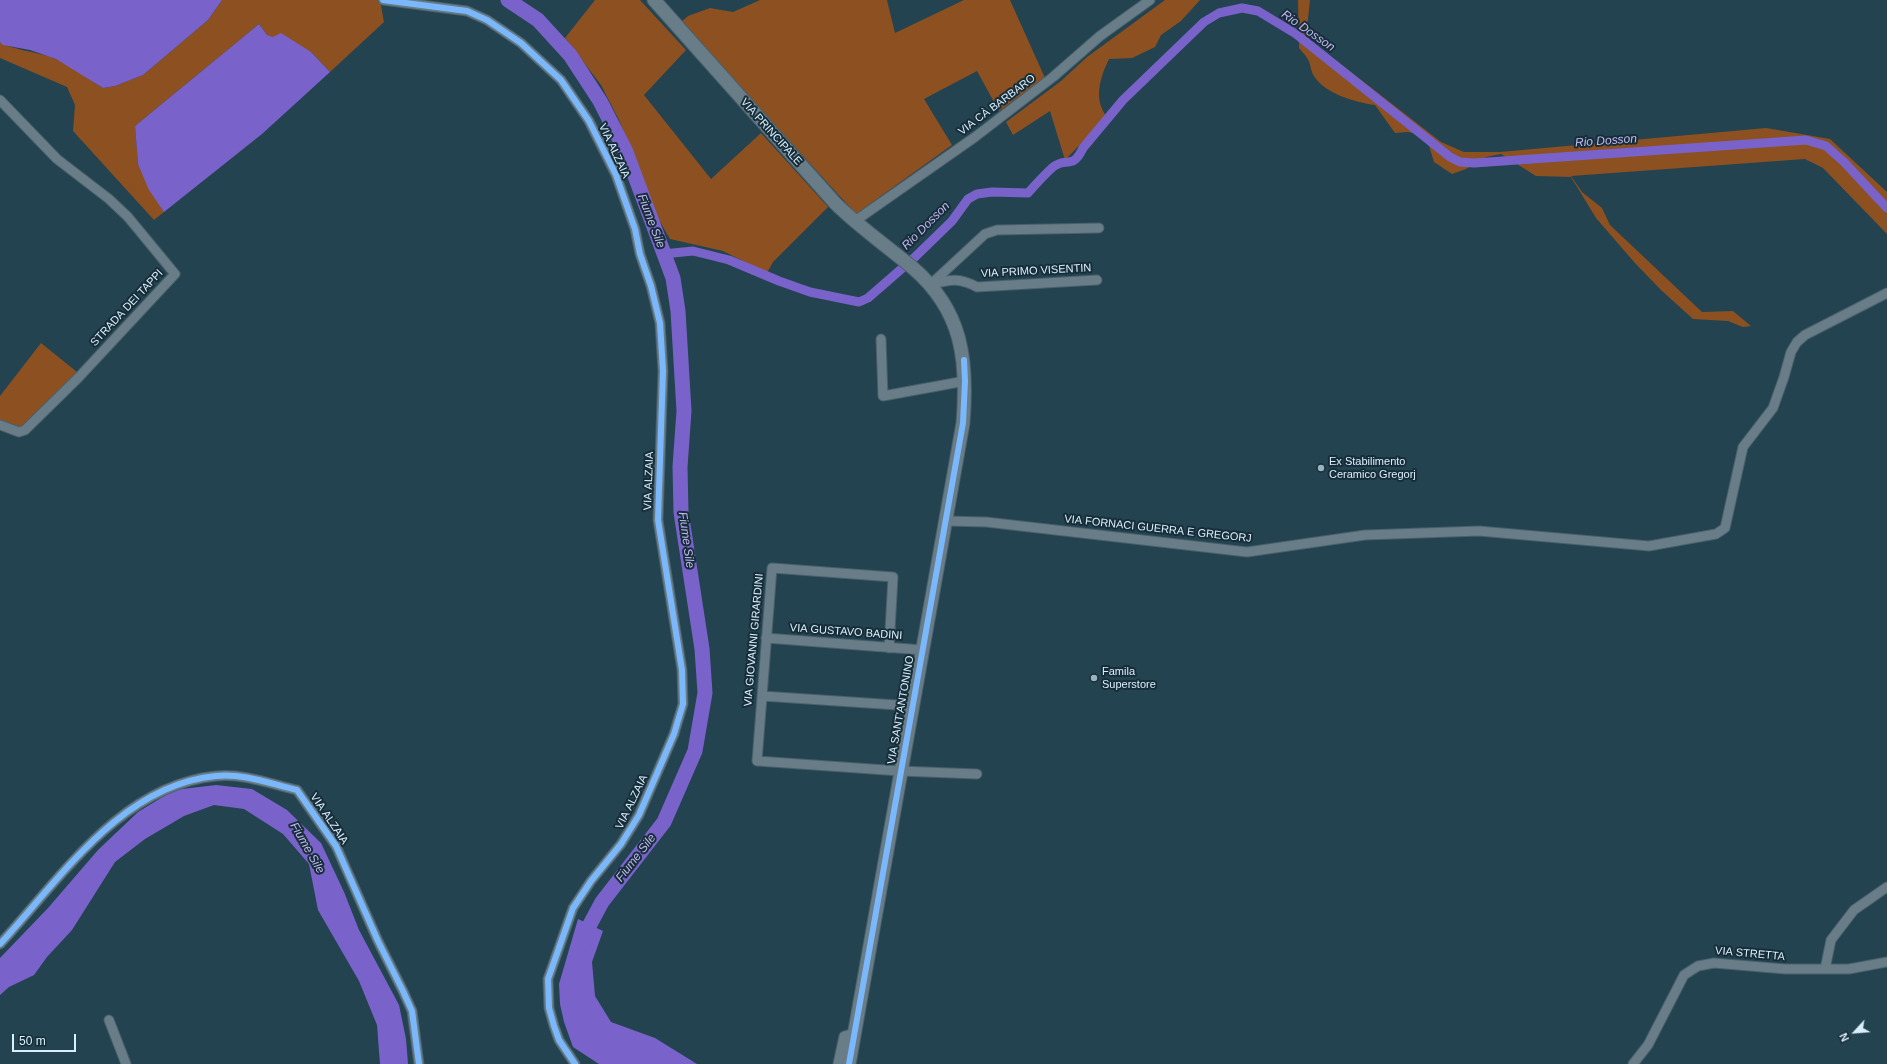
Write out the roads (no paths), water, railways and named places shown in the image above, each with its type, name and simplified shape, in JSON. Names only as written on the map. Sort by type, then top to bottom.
[{"type":"main road","name":"VIA PRINCIPALE","points":[[654,0],[835,203],[854,221],[896,255]]},
{"type":"main road","name":"VIA SANT'ANTONINO","points":[[849,1064],[963,423],[965,381],[964,360],[958,332],[945,306],[930,285],[913,268],[896,255]]},
{"type":"street","name":"VIA ALZAIA","points":[[383,0],[468,11],[487,20],[521,43],[566,85],[589,121],[616,175],[634,229],[660,323],[663,371],[658,520],[682,670],[683,704],[674,734],[639,815],[621,844],[596,874],[573,908],[548,979],[547,989],[549,1008],[554,1026],[559,1040],[575,1064]]},
{"type":"street","name":"VIA CÀ BARBARO","points":[[854,221],[975,137],[1053,77],[1100,36],[1150,0]]},
{"type":"street","name":"STRADA DEI TAPPI","points":[[0,100],[57,159],[109,199],[128,218],[175,274],[79,377],[25,430],[19,432],[0,425]]},
{"type":"street","points":[[930,285],[985,234],[997,230],[1099,228]]},
{"type":"street","name":"VIA PRIMO VISENTIN","points":[[930,285],[957,279],[965,280],[977,287],[1098,280]]},
{"type":"street","name":"VIA FORNACI GUERRA E GREGORJ","points":[[946,521],[986,522],[1247,552],[1365,535],[1479,531],[1649,546],[1716,534],[1725,528],[1743,446],[1773,408],[1791,352],[1797,342],[1805,335],[1887,292]]},
{"type":"street","points":[[881,339],[883,396],[965,381]]},
{"type":"street","name":"VIA GIOVANNI GIRARDINI","points":[[889,648],[893,577],[772,568],[756,761],[900,772]]},
{"type":"street","name":"VIA GUSTAVO BADINI","points":[[766,638],[923,650]]},
{"type":"street","points":[[762,696],[912,706]]},
{"type":"street","name":"VIA SANT'ANTONINO","points":[[900,772],[977,774]]},
{"type":"street","name":"VIA ALZAIA","points":[[0,944],[81,854],[125,814],[154,794],[190,780],[218,775],[256,780],[296,790],[336,846],[409,1005],[415,1030],[419,1064]]},
{"type":"street","points":[[1826,969],[1831,940],[1854,910],[1887,887]]},
{"type":"street","name":"VIA STRETTA","points":[[1633,1064],[1648,1045],[1684,975],[1698,966],[1714,963],[1785,969],[1849,969],[1887,962]]},
{"type":"street","points":[[109,1020],[126,1064]]},
{"type":"street","points":[[838,1064],[844,1036],[855,1033]]},
{"type":"water","points":[[0,0],[222,0],[208,20],[143,75],[115,86],[103,88],[56,59],[30,50],[3,45],[0,42]]},
{"type":"water","points":[[259,24],[267,35],[273,37],[281,33],[311,52],[330,72],[262,134],[164,212],[149,190],[138,164],[135,126]]},
{"type":"water","points":[[216,785],[252,789],[287,810],[321,843],[344,892],[359,930],[399,1005],[406,1039],[408,1064],[380,1064],[377,1025],[359,981],[318,910],[309,864],[283,834],[244,809],[214,805],[184,816],[145,839],[115,862],[72,930],[47,957],[34,975],[9,987],[0,995],[0,958],[48,908],[98,850],[138,812],[174,790]]},
{"type":"water","points":[[578,919],[603,931],[592,962],[595,996],[611,1022],[655,1038],[697,1064],[599,1064],[573,1047],[564,1022],[560,1004],[559,984]]},
{"type":"waterway","name":"Fiume Sile","points":[[508,0],[538,20],[570,55],[600,101],[626,152],[673,278],[678,311],[684,411],[680,467],[681,512],[702,649],[705,693],[695,751],[664,822],[602,902],[587,930],[583,944]]},
{"type":"waterway","name":"Rio Dosson","points":[[663,254],[693,251],[729,260],[810,292],[859,302],[868,298],[914,258],[952,221],[968,199],[977,194],[992,192],[1028,193],[1053,167],[1076,159],[1083,148],[1123,100],[1204,22],[1219,13],[1242,8],[1258,11],[1296,34],[1450,157],[1460,162],[1474,163],[1806,140],[1826,146],[1844,162],[1887,208]]},
{"type":"place","name":"Ex Stabilimento Ceramico Gregorj","points":[[1321,468]]},
{"type":"place","name":"Famila Superstore","points":[[1094,678]]}]
